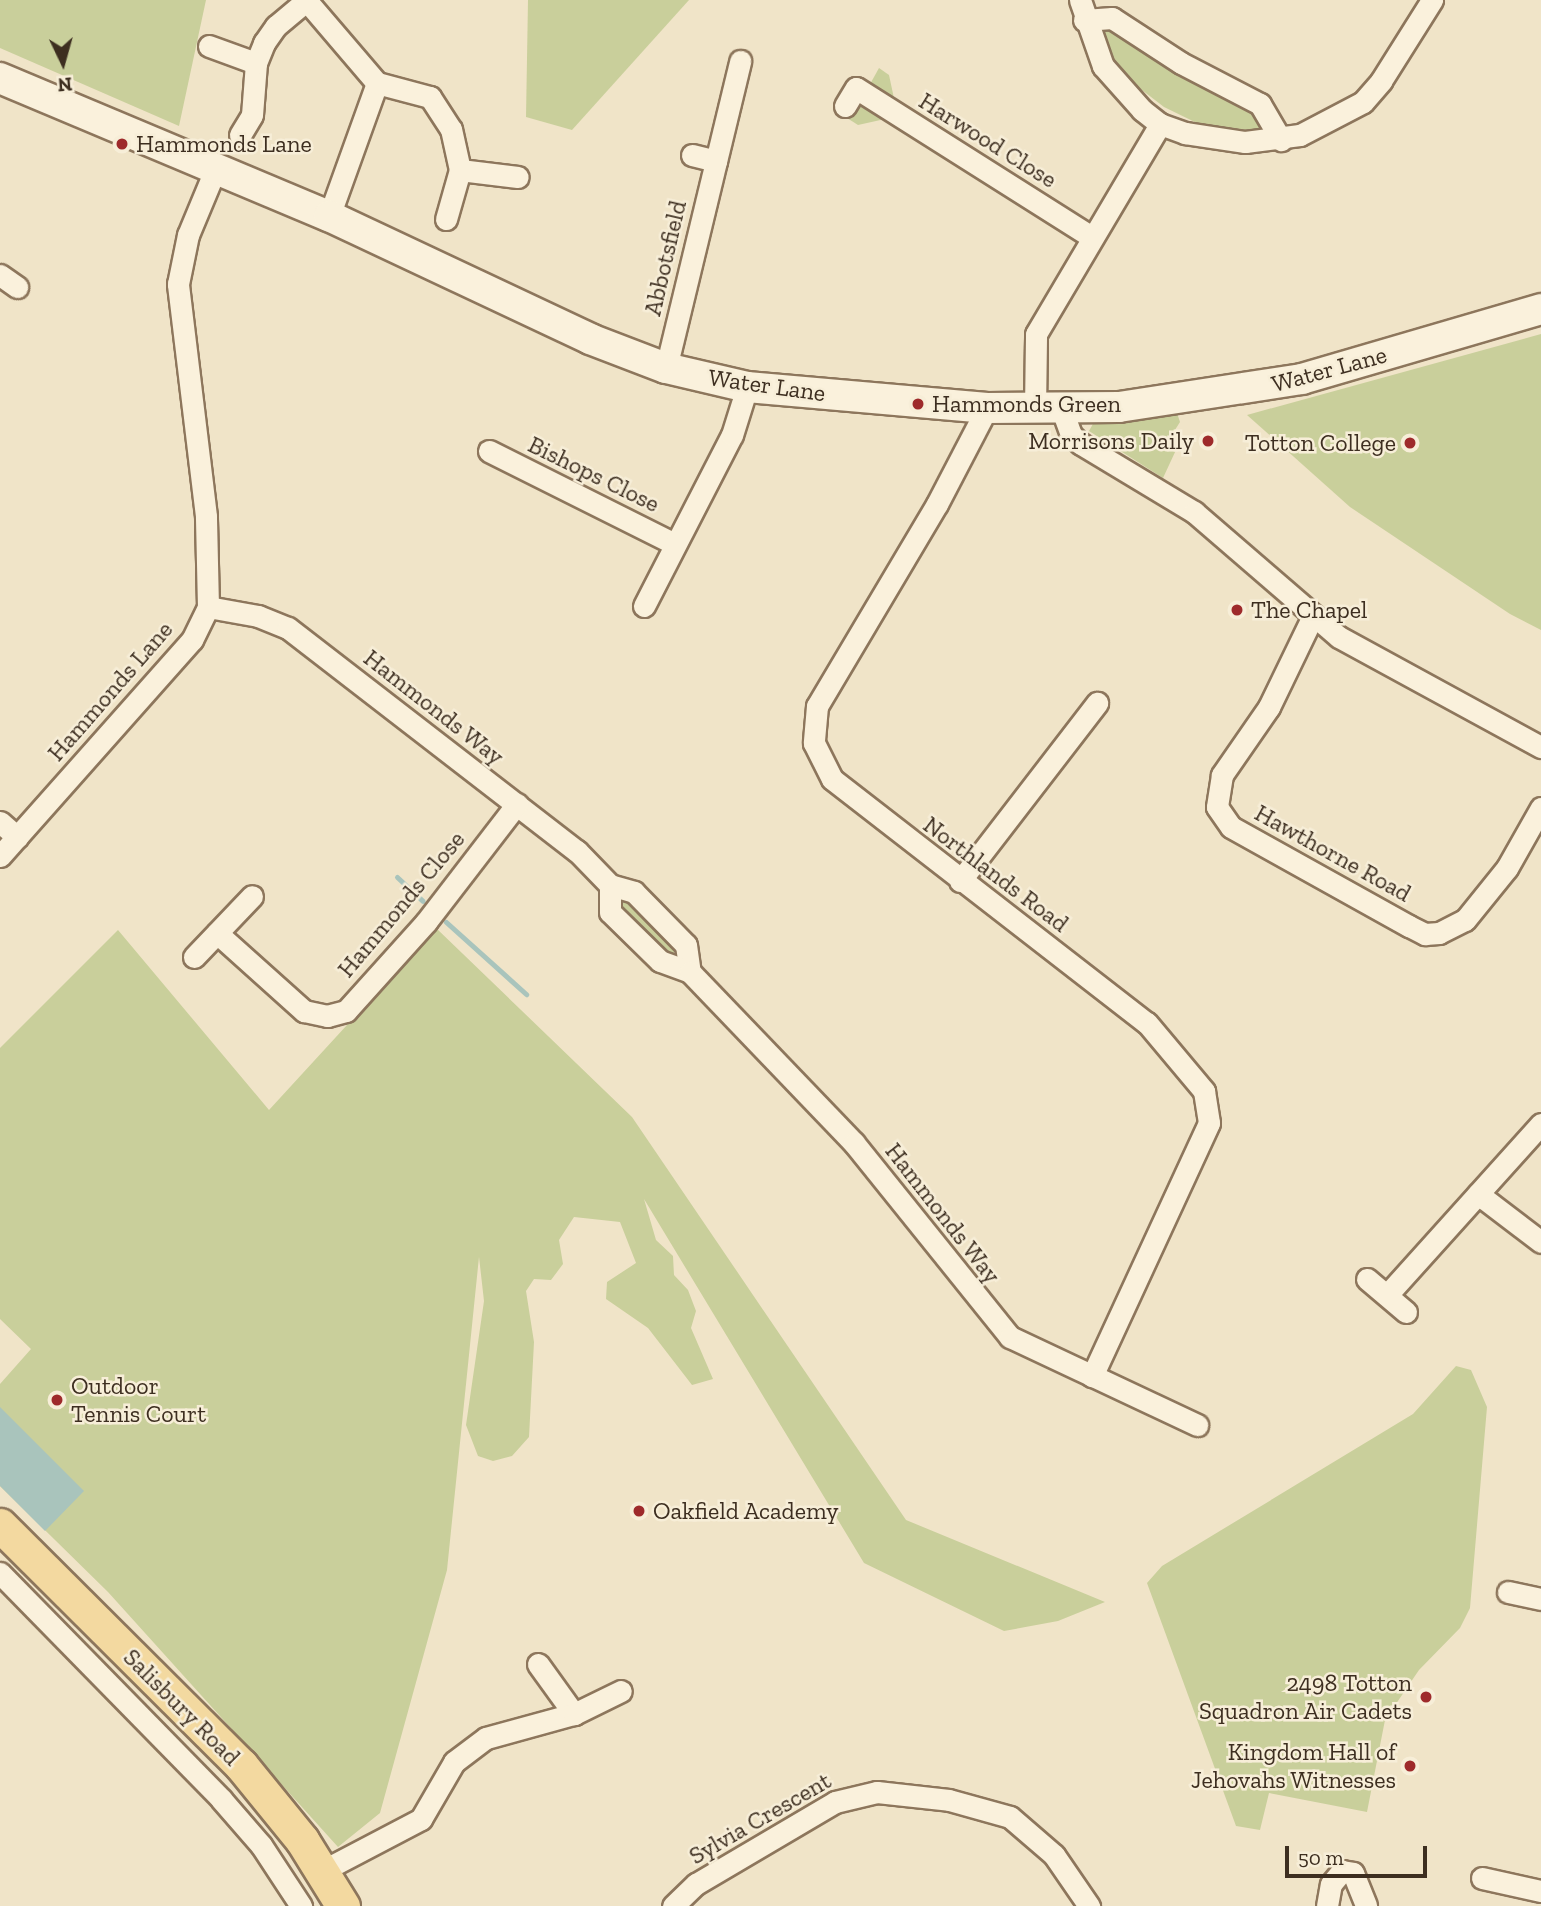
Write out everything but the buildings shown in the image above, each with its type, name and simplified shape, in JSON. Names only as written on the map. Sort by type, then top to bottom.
[{"type":"main road","name":"Salisbury Road","points":[[0,1525],[241,1765],[322,1871],[343,1906]]},
{"type":"street","points":[[240,135],[252,115],[256,63],[275,26],[306,1],[377,83],[430,97],[452,129],[460,170],[446,219]]},
{"type":"street","points":[[1082,10],[1103,66],[1160,124],[1216,139],[1281,140],[1319,127],[1363,102],[1427,7]]},
{"type":"street","points":[[1082,10],[1112,18],[1181,63],[1260,104],[1281,140]]},
{"type":"street","points":[[209,47],[256,63]]},
{"type":"street","name":"Abbotsfield","points":[[666,368],[740,61]]},
{"type":"street","name":"Water Lane","points":[[0,78],[215,170],[329,215],[590,339],[666,368],[747,387],[987,408],[1048,409],[1196,398],[1301,379],[1541,309]]},
{"type":"street","points":[[329,215],[377,83]]},
{"type":"street","name":"Harwood Close","points":[[856,88],[1092,237]]},
{"type":"street","points":[[1160,124],[1035,334],[1048,409],[1081,444],[1194,512],[1312,618],[1339,637],[1541,747]]},
{"type":"street","points":[[692,155],[716,161]]},
{"type":"street","name":"Hammonds Lane","points":[[0,856],[192,640],[208,607],[206,516],[178,284],[188,235],[215,170]]},
{"type":"street","points":[[460,170],[518,177]]},
{"type":"street","name":"Bishops Close","points":[[643,606],[732,435],[747,387]]},
{"type":"street","name":"Northlands Road","points":[[987,408],[937,504],[817,706],[813,726],[819,762],[832,779],[960,881],[1147,1023],[1204,1091],[1210,1106],[1209,1123],[1092,1376]]},
{"type":"street","name":"Bishops Close","points":[[489,451],[675,544]]},
{"type":"street","name":"Hammonds Way","points":[[208,607],[258,616],[288,628],[577,851],[610,885],[627,887],[686,945],[690,972]]},
{"type":"street","name":"Hawthorne Road","points":[[1312,618],[1269,707],[1222,775],[1217,807],[1231,827],[1409,926],[1425,933],[1439,933],[1465,920],[1507,868],[1541,808]]},
{"type":"street","points":[[960,881],[1097,703]]},
{"type":"street","name":"Hammonds Close","points":[[217,933],[304,1011],[327,1016],[346,1011],[426,922],[517,804]]},
{"type":"street","points":[[0,822],[17,837]]},
{"type":"street","name":"Hammonds Way","points":[[610,885],[610,912],[660,961],[690,972],[855,1143],[998,1326],[1024,1346],[1197,1425]]},
{"type":"street","points":[[194,957],[252,896]]},
{"type":"street","points":[[1387,1295],[1541,1124]]},
{"type":"street","points":[[1479,1194],[1541,1242]]},
{"type":"street","points":[[1367,1279],[1406,1312]]},
{"type":"street","name":"Salisbury Road","points":[[0,1573],[221,1799],[261,1844],[301,1906]]},
{"type":"street","points":[[1508,1592],[1541,1599]]},
{"type":"street","points":[[538,1664],[573,1714]]},
{"type":"street","points":[[322,1871],[421,1819],[454,1762],[486,1738],[573,1714],[621,1691]]},
{"type":"street","name":"Sylvia Crescent","points":[[673,1906],[696,1884],[835,1802],[877,1792],[948,1800],[1010,1817],[1054,1855],[1089,1906]]},
{"type":"street","points":[[1327,1906],[1334,1876],[1342,1871],[1353,1872],[1366,1906]]},
{"type":"street","points":[[1482,1878],[1541,1891]]},
{"type":"green space","points":[[0,0],[206,0],[179,126],[0,48]]},
{"type":"green space","points":[[528,0],[689,0],[572,130],[526,117]]},
{"type":"green space","points":[[1108,24],[1255,109],[1264,125],[1259,131],[1201,125],[1164,107],[1129,80],[1102,41],[1101,30]]},
{"type":"green space","points":[[879,68],[889,75],[895,103],[869,86]]},
{"type":"green space","points":[[859,102],[885,119],[858,125],[847,118]]},
{"type":"green space","name":"Totton College","points":[[1541,334],[1541,630],[1510,614],[1350,507],[1247,415]]},
{"type":"green space","points":[[1177,413],[1180,422],[1168,441],[1176,450],[1163,478],[1089,431],[1094,422]]},
{"type":"green space","points":[[623,895],[675,946],[674,953],[667,955],[618,906]]},
{"type":"green space","points":[[436,928],[632,1117],[906,1520],[1105,1602],[1058,1621],[1004,1631],[864,1563],[644,1199],[656,1240],[673,1256],[674,1275],[688,1290],[696,1311],[691,1328],[713,1379],[692,1385],[648,1328],[606,1299],[607,1282],[636,1263],[620,1222],[574,1217],[559,1240],[563,1264],[551,1280],[534,1279],[526,1291],[534,1342],[529,1437],[512,1456],[493,1461],[478,1456],[466,1425],[484,1301],[479,1257],[447,1570],[380,1813],[338,1847],[108,1592],[0,1486],[0,1384],[31,1349],[0,1319],[0,1048],[118,930],[269,1110]]},
{"type":"green space","points":[[1456,1366],[1471,1370],[1487,1407],[1470,1608],[1460,1628],[1419,1670],[1385,1720],[1367,1812],[1269,1793],[1260,1830],[1236,1826],[1147,1583],[1162,1566],[1413,1414]]},
{"type":"water","points":[[0,1407],[84,1491],[45,1531],[0,1486]]},
{"type":"waterway","points":[[397,877],[423,901]]},
{"type":"waterway","points":[[446,922],[526,994]]},
{"type":"place","name":"Hammonds Lane","points":[[122,144]]},
{"type":"place","name":"Hammonds Green","points":[[918,404]]},
{"type":"place","name":"Morrisons Daily","points":[[1208,441]]},
{"type":"place","name":"Totton College","points":[[1410,443]]},
{"type":"place","name":"The Chapel","points":[[1237,610]]},
{"type":"place","name":"Outdoor Tennis Court","points":[[57,1400]]},
{"type":"place","name":"Oakfield Academy","points":[[639,1511]]},
{"type":"place","name":"2498 Totton Squadron Air Cadets","points":[[1426,1697]]},
{"type":"place","name":"Kingdom Hall of Jehovahs Witnesses","points":[[1410,1766]]}]
